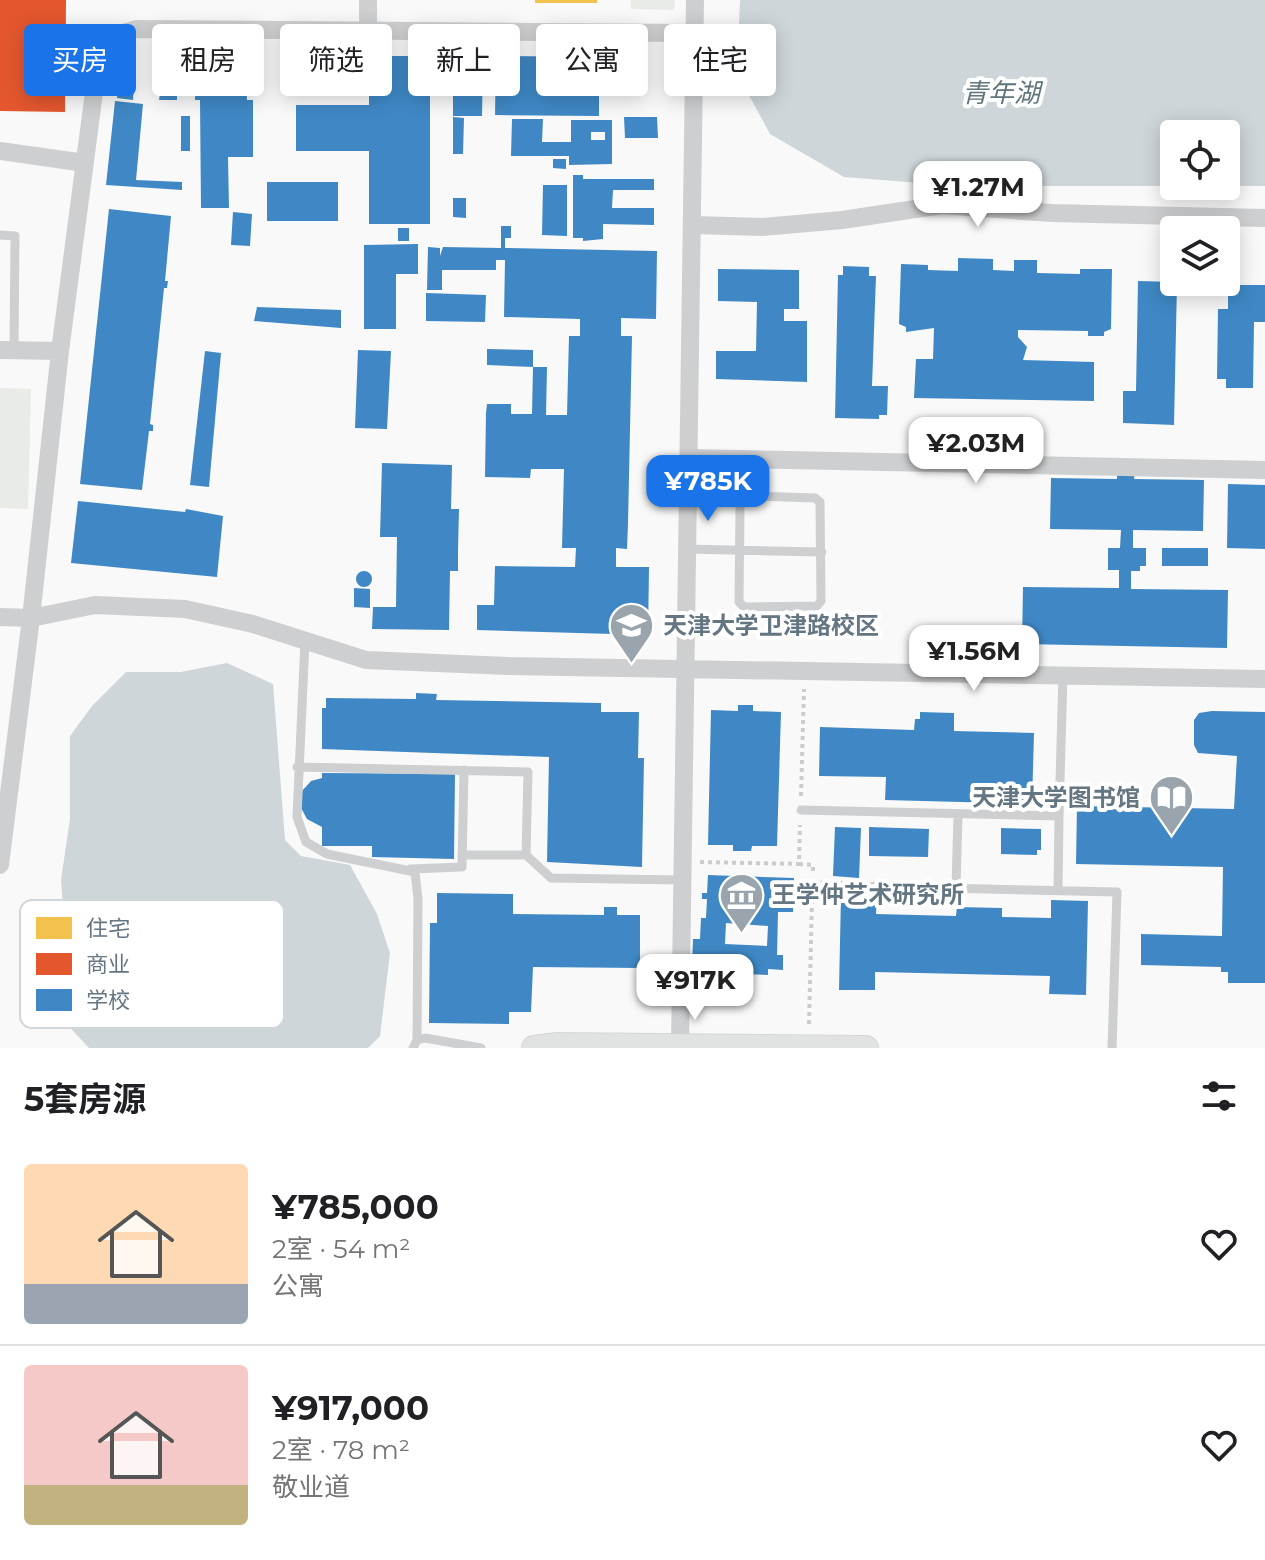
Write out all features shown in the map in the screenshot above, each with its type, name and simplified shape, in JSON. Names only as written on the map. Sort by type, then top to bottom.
[{"type":"street","points":[[368,0],[368,24]]},
{"type":"street","points":[[695,0],[695,24]]},
{"type":"street","points":[[0,865],[60,351],[98,62],[110,37],[136,29],[280,30]]},
{"type":"street","points":[[392,31],[664,33]]},
{"type":"street","points":[[680,1046],[683,669],[695,96]]},
{"type":"street","points":[[0,151],[85,163]]},
{"type":"street","points":[[694,225],[762,227],[829,222],[942,205],[1052,213],[1265,218]]},
{"type":"street","points":[[7,350],[60,351]]},
{"type":"street","points":[[688,458],[1265,470]]},
{"type":"street","points":[[0,617],[31,618],[95,605],[185,609],[366,660],[1265,679]]},
{"type":"street","points":[[541,1047],[866,1048]]},
{"type":"lane","points":[[0,235],[15,236],[7,350]]},
{"type":"lane","points":[[745,497],[815,498],[820,502],[822,552],[821,601],[810,609],[744,607],[737,596],[740,507],[745,497]]},
{"type":"lane","points":[[686,549],[822,552]]},
{"type":"lane","points":[[305,641],[297,817],[306,842],[327,854],[410,869],[462,867],[464,770]]},
{"type":"lane","points":[[1058,890],[1063,674]]},
{"type":"lane","points":[[297,767],[528,772],[526,855]]},
{"type":"lane","points":[[801,810],[1059,816]]},
{"type":"lane","points":[[956,888],[958,814]]},
{"type":"lane","points":[[462,855],[526,855],[551,878],[681,880]]},
{"type":"lane","points":[[410,869],[418,878],[415,1044],[460,1042],[481,1048]]},
{"type":"lane","points":[[813,885],[1117,892],[1112,1048]]},
{"type":"path","points":[[799,864],[804,670]]},
{"type":"path","points":[[682,861],[813,865],[809,1047]]},
{"type":"shaded area","points":[[631,0],[675,0],[674,10],[631,9]]},
{"type":"shaded area","points":[[0,388],[31,389],[28,509],[0,508]]},
{"type":"water","name":"青年湖","points":[[740,0],[1265,0],[1265,186],[1240,186],[1240,120],[1160,120],[1160,186],[957,186],[844,177],[770,134],[749,96],[776,96],[776,24],[739,24]]},
{"type":"water","points":[[227,663],[273,684],[285,840],[301,856],[350,865],[377,914],[390,953],[380,1036],[368,1048],[89,1048],[70,1028],[284,1028],[284,900],[63,900],[61,880],[70,819],[70,736],[92,706],[126,672],[181,672]]},
{"type":"building: 住宅","points":[[535,0],[597,0],[597,3],[535,3]]},
{"type":"building: 商业","points":[[0,0],[66,0],[66,24],[24,24],[24,96],[65,96],[65,112],[0,111]]},
{"type":"building: 学校","points":[[392,56],[408,56],[408,96],[430,96],[430,224],[369,224],[369,151],[296,151],[296,105],[369,105],[369,96],[392,96]]},
{"type":"building: 学校","points":[[520,56],[536,56],[536,96],[599,96],[599,116],[495,115],[495,96],[520,96]]},
{"type":"building: 学校","points":[[117,96],[133,96],[133,100]]},
{"type":"building: 学校","points":[[160,96],[177,96],[177,100],[159,100]]},
{"type":"building: 学校","points":[[195,96],[247,96],[247,100],[253,100],[253,157],[228,157],[229,208],[201,208],[200,100],[195,100]]},
{"type":"building: 学校","points":[[453,96],[482,96],[482,116],[453,116]]},
{"type":"building: 学校","points":[[115,101],[143,104],[136,180],[182,182],[182,190],[106,185]]},
{"type":"building: 学校","points":[[181,116],[190,116],[190,151],[181,151]]},
{"type":"building: 学校","points":[[453,117],[464,118],[463,154],[453,154]]},
{"type":"building: 学校","points":[[624,117],[657,117],[658,138],[625,138]]},
{"type":"building: 学校","points":[[512,119],[543,119],[542,142],[571,142],[571,120],[612,120],[612,164],[569,165],[569,156],[511,156]],"holes":[[[591,132],[605,132],[605,140],[591,140]]]},
{"type":"building: 学校","points":[[553,159],[566,159],[566,169],[553,168]]},
{"type":"building: 学校","points":[[573,175],[583,175],[583,179],[654,179],[654,190],[613,190],[612,208],[654,208],[654,225],[603,224],[603,239],[583,241],[583,238],[573,238]]},
{"type":"building: 学校","points":[[267,182],[338,182],[338,221],[267,221]]},
{"type":"building: 学校","points":[[543,185],[567,185],[567,236],[542,235]]},
{"type":"building: 学校","points":[[453,198],[466,198],[466,218],[453,217]]},
{"type":"building: 学校","points":[[109,209],[171,216],[165,281],[168,281],[167,288],[164,288],[150,424],[153,431],[149,431],[142,490],[80,484]]},
{"type":"building: 学校","points":[[233,212],[252,214],[250,246],[231,245]]},
{"type":"building: 学校","points":[[501,226],[511,226],[511,238],[505,238],[505,248],[657,251],[656,319],[621,318],[621,336],[632,336],[627,549],[616,548],[616,567],[649,567],[648,635],[477,630],[477,605],[494,605],[495,566],[575,567],[576,548],[562,548],[564,469],[531,469],[530,478],[485,477],[486,413],[487,404],[511,404],[511,414],[532,414],[533,367],[547,367],[546,415],[567,415],[569,336],[580,336],[580,319],[504,317],[505,260],[496,260],[496,270],[442,270],[442,290],[427,290],[428,247],[440,248],[440,256],[443,247],[501,248]]},
{"type":"building: 学校","points":[[398,228],[409,228],[409,241],[398,241]]},
{"type":"building: 学校","points":[[418,244],[418,274],[396,274],[396,329],[364,329],[364,245]]},
{"type":"building: 学校","points":[[958,258],[993,259],[993,270],[1014,271],[1014,260],[1037,260],[1037,273],[1080,274],[1080,269],[1112,269],[1111,329],[1104,332],[1104,336],[1088,336],[1088,331],[1018,330],[1018,337],[1027,347],[1023,360],[1094,362],[1094,401],[914,398],[916,359],[933,359],[934,328],[906,332],[906,327],[899,324],[901,264],[928,265],[928,270],[958,271]]},
{"type":"building: 学校","points":[[843,266],[869,267],[869,276],[876,276],[872,386],[888,386],[887,415],[879,415],[879,419],[835,418],[838,275],[843,275]]},
{"type":"building: 学校","points":[[718,269],[799,270],[799,309],[784,309],[784,321],[807,321],[807,382],[716,379],[716,351],[756,351],[757,302],[718,301]]},
{"type":"building: 学校","points":[[1138,281],[1160,282],[1160,296],[1177,296],[1174,425],[1123,423],[1123,391],[1136,391]]},
{"type":"building: 学校","points":[[1240,285],[1265,285],[1265,322],[1254,322],[1253,388],[1226,388],[1226,379],[1217,379],[1218,309],[1228,309],[1228,296],[1240,296]]},
{"type":"building: 学校","points":[[426,293],[486,295],[485,322],[426,321]]},
{"type":"building: 学校","points":[[257,307],[341,310],[341,328],[254,321]]},
{"type":"building: 学校","points":[[487,349],[533,350],[533,367],[487,365]]},
{"type":"building: 学校","points":[[358,350],[391,351],[387,429],[355,428]]},
{"type":"building: 学校","points":[[205,351],[221,353],[209,487],[190,485]]},
{"type":"building: 学校","points":[[382,463],[452,465],[451,509],[459,509],[458,571],[450,571],[449,630],[372,629],[373,607],[396,607],[397,537],[380,537]]},
{"type":"building: 学校","points":[[1117,471],[1135,471],[1134,479],[1204,480],[1203,531],[1133,530],[1133,548],[1146,548],[1146,566],[1140,566],[1140,571],[1131,571],[1131,589],[1228,590],[1227,648],[1022,644],[1023,587],[1119,588],[1119,570],[1108,570],[1108,548],[1120,548],[1121,530],[1050,529],[1051,478],[1117,479]]},
{"type":"building: 学校","points":[[1228,484],[1265,485],[1265,549],[1227,548]]},
{"type":"building: 学校","points":[[78,501],[185,512],[186,509],[223,516],[217,577],[71,563]]},
{"type":"building: 学校","points":[[1162,548],[1208,548],[1208,566],[1162,566]]},
{"type":"building: 学校","points":[[364,571],[370,573],[370,585],[364,587],[358,585],[356,579],[358,573]]},
{"type":"building: 学校","points":[[354,588],[370,589],[370,608],[354,607]]},
{"type":"building: 学校","points":[[416,693],[437,694],[436,700],[601,703],[601,712],[639,712],[638,758],[644,758],[642,867],[547,862],[549,757],[322,749],[322,708],[326,708],[326,698],[416,699]]},
{"type":"building: 学校","points":[[738,705],[753,705],[753,711],[781,712],[777,846],[752,846],[751,851],[733,851],[733,845],[708,845],[711,710],[738,711]]},
{"type":"building: 学校","points":[[920,712],[954,713],[954,731],[1034,733],[1032,804],[885,800],[886,777],[819,776],[820,727],[914,730],[915,719],[920,719]]},
{"type":"building: 学校","name":"天津大学图书馆","points":[[1265,712],[1265,983],[1228,983],[1228,972],[1221,972],[1221,967],[1141,965],[1141,934],[1222,936],[1223,867],[1076,864],[1077,806],[1234,809],[1237,756],[1198,753],[1194,745],[1194,720],[1199,713]]},
{"type":"building: 学校","points":[[322,773],[455,774],[454,859],[372,857],[372,846],[322,846],[322,827],[307,819],[300,806],[302,791],[311,781],[322,778]]},
{"type":"building: 学校","points":[[835,827],[861,828],[859,878],[833,876]]},
{"type":"building: 学校","points":[[869,827],[929,829],[928,857],[869,856]]},
{"type":"building: 学校","points":[[1001,828],[1041,829],[1041,850],[1037,850],[1037,855],[1001,854]]},
{"type":"building: 学校","points":[[708,875],[794,878],[793,912],[778,912],[777,955],[783,955],[783,970],[768,969],[768,975],[711,973],[711,966],[692,966],[693,939],[700,939],[701,918],[706,918],[707,899],[702,899],[702,893],[707,893]],"holes":[[[726,923],[768,926],[767,946],[725,944]]]},
{"type":"building: 学校","points":[[437,893],[513,894],[513,914],[604,915],[604,907],[617,907],[617,915],[640,915],[640,968],[533,967],[531,1012],[509,1012],[509,1024],[429,1023],[430,923],[437,923]]},
{"type":"building: 学校","points":[[841,895],[877,896],[876,914],[956,916],[957,907],[1002,908],[1002,917],[1051,918],[1051,900],[1088,901],[1086,995],[1049,994],[1050,976],[875,972],[875,990],[839,990]]},
{"type":"place","name":"天津大学卫津路校区","points":[[632,665]]},
{"type":"place","name":"天津大学图书馆","points":[[1171,837]]},
{"type":"place","name":"王学仲艺术研究所","points":[[741,934]]}]
